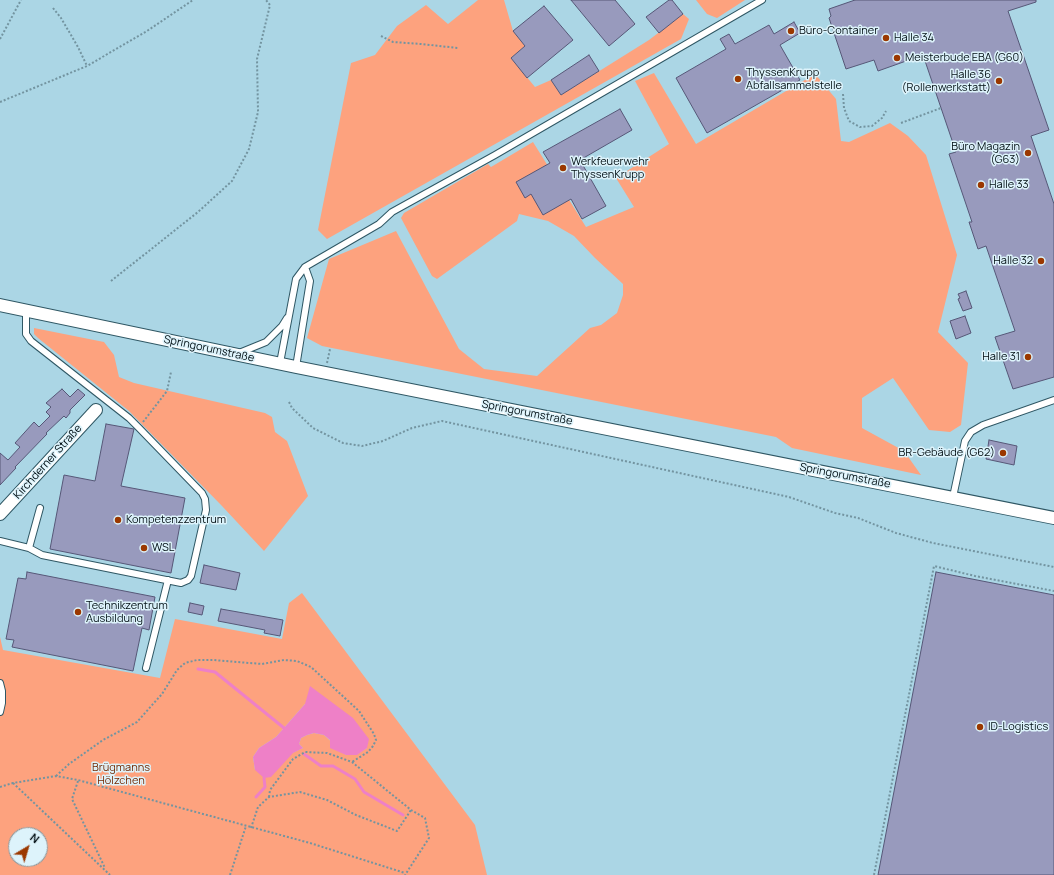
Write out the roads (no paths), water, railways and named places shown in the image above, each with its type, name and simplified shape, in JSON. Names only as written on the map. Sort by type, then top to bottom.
[{"type":"street","name":"Springorumstraße","points":[[0,305],[296,367],[1054,518]]},
{"type":"street","name":"Kirchderner Straße","points":[[0,514],[96,410]]},
{"type":"lane","points":[[280,363],[296,279],[306,267],[379,224],[392,212],[496,155],[762,0]]},
{"type":"lane","points":[[296,367],[310,281],[306,267]]},
{"type":"lane","points":[[0,541],[29,548],[42,554],[181,583],[188,580],[191,576],[206,510],[206,504],[202,493],[129,418],[31,341],[26,334],[26,310]]},
{"type":"lane","points":[[237,354],[266,342],[282,326],[290,313]]},
{"type":"lane","points":[[953,497],[965,441],[971,432],[982,425],[1054,400]]},
{"type":"lane","points":[[29,548],[40,508]]},
{"type":"lane","points":[[146,668],[168,580]]},
{"type":"lane","points":[[0,683],[2,703],[0,712]]},
{"type":"waterway","points":[[198,669],[215,672],[284,728]]},
{"type":"waterway","points":[[304,754],[321,766],[333,766],[355,779],[364,792],[403,815]]},
{"type":"waterway","points":[[256,797],[265,787],[264,778]]},
{"type":"place","name":"Büro-Container","points":[[791,31]]},
{"type":"place","name":"Halle 34","points":[[886,38]]},
{"type":"place","name":"Meisterbude EBA (G60)","points":[[897,58]]},
{"type":"place","name":"ThyssenKrupp Abfallsammelstelle","points":[[738,79]]},
{"type":"place","name":"Halle 36 (Rollenwerkstatt)","points":[[999,81]]},
{"type":"place","name":"Büro Magazin (G63)","points":[[1028,153]]},
{"type":"place","name":"Werkfeuerwehr ThyssenKrupp","points":[[563,168]]},
{"type":"place","name":"Halle 33","points":[[981,185]]},
{"type":"place","name":"Halle 32","points":[[1041,261]]},
{"type":"place","name":"Halle 31","points":[[1028,357]]},
{"type":"place","name":"BR-Gebäude (G62)","points":[[1003,453]]},
{"type":"place","name":"Kompetenzzentrum","points":[[118,520]]},
{"type":"place","name":"WSL","points":[[144,548]]},
{"type":"place","name":"Technikzentrum Ausbildung","points":[[78,612]]},
{"type":"place","name":"ID-Logistics","points":[[980,727]]},
{"type":"park label","name":"Brügmanns Hölzchen","points":[[121,774]]}]
